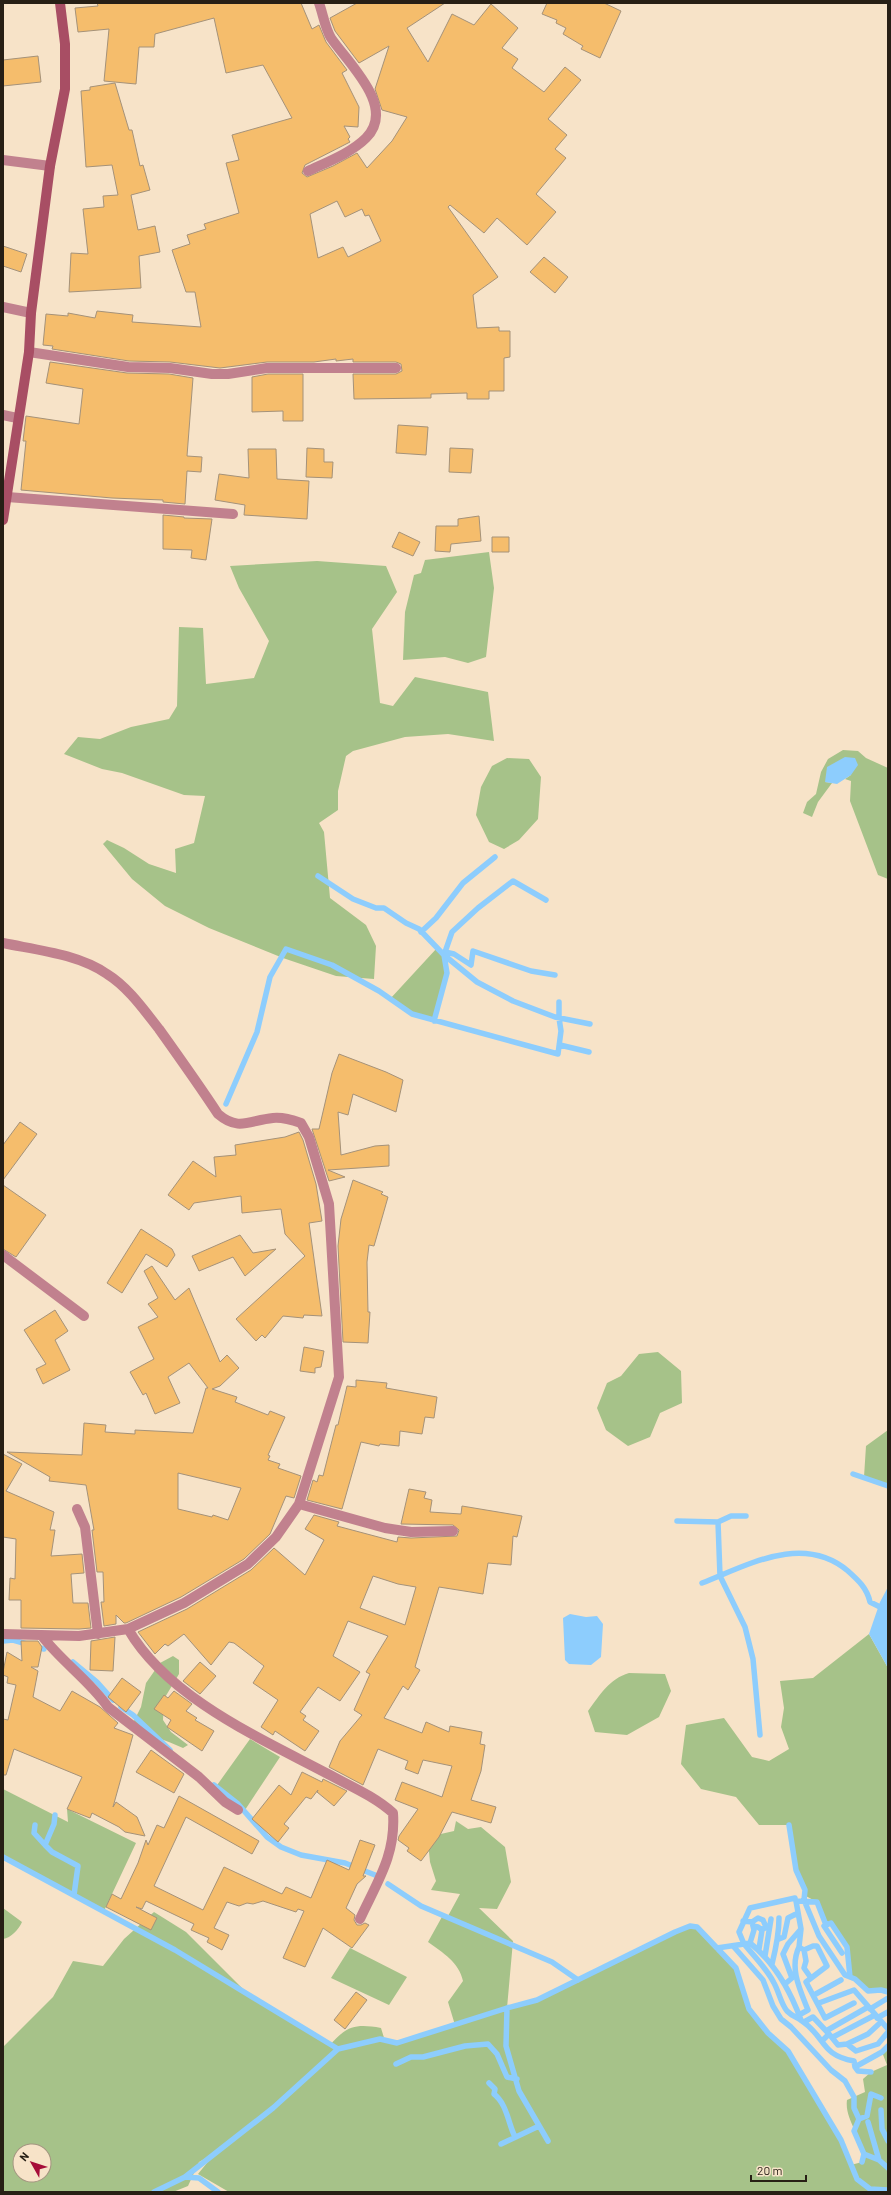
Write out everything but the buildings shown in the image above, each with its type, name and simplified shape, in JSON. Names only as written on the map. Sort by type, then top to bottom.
[{"type":"street","points":[[3,520],[17,418],[29,352],[31,313],[50,166],[65,88],[65,44],[60,3]]},
{"type":"street","points":[[308,171],[356,146],[366,138],[376,123],[376,110],[370,92],[331,37],[320,3]]},
{"type":"street","points":[[3,160],[50,166]]},
{"type":"street","points":[[3,307],[31,313]]},
{"type":"street","points":[[29,352],[128,367],[170,368],[212,374],[228,374],[268,368],[396,368]]},
{"type":"street","points":[[3,415],[17,418]]},
{"type":"street","points":[[7,497],[234,514]]},
{"type":"street","points":[[3,943],[63,956],[87,964],[108,974],[127,990],[145,1012],[180,1058],[218,1114],[226,1121],[234,1124],[240,1124],[274,1118],[289,1119],[301,1123],[309,1137],[329,1204],[339,1377],[299,1504],[276,1537],[248,1564],[184,1603],[128,1629],[79,1636],[3,1634]]},
{"type":"street","points":[[3,1255],[84,1316]]},
{"type":"street","points":[[299,1504],[384,1528],[411,1532],[453,1532]]},
{"type":"street","points":[[76,1509],[85,1527],[98,1634]]},
{"type":"street","points":[[128,1629],[152,1662],[183,1691],[267,1742],[374,1798],[393,1813],[394,1829],[392,1848],[360,1919]]},
{"type":"street","points":[[42,1636],[63,1661],[98,1693],[108,1707],[199,1777],[225,1802],[238,1810]]},
{"type":"green space","points":[[489,552],[494,588],[486,657],[468,663],[445,657],[403,660],[405,612],[414,575],[421,573],[425,560]]},
{"type":"green space","points":[[317,561],[386,566],[397,592],[372,629],[380,703],[393,706],[415,677],[488,692],[494,741],[448,734],[405,737],[353,751],[346,756],[338,791],[338,810],[319,823],[324,832],[330,898],[366,925],[376,946],[374,979],[336,976],[283,958],[209,928],[165,906],[132,879],[103,844],[107,840],[124,848],[149,864],[176,873],[175,849],[194,843],[205,796],[184,795],[122,773],[102,769],[64,754],[78,737],[100,739],[131,727],[169,719],[177,706],[179,627],[203,628],[206,684],[254,678],[269,641],[239,588],[230,566]]},
{"type":"green space","points":[[843,750],[858,751],[866,758],[888,768],[888,879],[878,875],[850,801],[851,781],[845,779],[851,775],[825,782],[832,783],[818,802],[812,817],[803,813],[807,802],[816,794],[821,772],[828,759]]},
{"type":"green space","points":[[507,758],[529,759],[541,777],[538,819],[519,840],[504,849],[489,842],[476,815],[481,787],[492,766]]},
{"type":"green space","points":[[437,948],[445,964],[446,973],[434,1021],[412,1014],[390,999]]},
{"type":"green space","points":[[658,1352],[681,1371],[682,1403],[660,1413],[650,1437],[628,1446],[606,1430],[597,1408],[607,1383],[621,1376],[639,1354]]},
{"type":"green space","points":[[888,1430],[888,1486],[864,1477],[866,1446]]},
{"type":"green space","points":[[869,1634],[888,1668],[888,1992],[881,1990],[868,1991],[850,1977],[847,1947],[831,1923],[826,1925],[817,1902],[804,1895],[805,1890],[796,1870],[789,1825],[759,1825],[736,1797],[701,1789],[681,1764],[686,1725],[724,1718],[752,1757],[769,1761],[789,1749],[781,1727],[784,1708],[780,1681],[813,1678]]},
{"type":"green space","points":[[173,1656],[179,1660],[179,1674],[164,1699],[163,1720],[171,1732],[188,1745],[183,1748],[131,1727],[141,1707],[146,1683],[160,1663]]},
{"type":"green space","points":[[629,1673],[665,1674],[671,1691],[659,1717],[627,1735],[595,1732],[588,1711],[610,1683]]},
{"type":"green space","points":[[250,1739],[280,1757],[243,1813],[215,1788]]},
{"type":"green space","points":[[3,1789],[68,1822],[67,1809],[136,1843],[104,1911],[3,1857]]},
{"type":"green space","points":[[456,1821],[468,1829],[481,1827],[505,1847],[511,1882],[497,1909],[479,1908],[513,1941],[507,2008],[537,2000],[675,1932],[690,1926],[697,1927],[736,1968],[749,2009],[768,2033],[788,2051],[841,2140],[851,2165],[862,2162],[863,2154],[859,2139],[849,2116],[847,2100],[865,2092],[863,2079],[871,2072],[887,2065],[882,2052],[888,2046],[888,2192],[229,2192],[198,2174],[215,2153],[199,2162],[188,2186],[173,2192],[3,2192],[3,2047],[53,1997],[73,1961],[103,1966],[124,1939],[154,1912],[186,1932],[250,1996],[330,2045],[342,2033],[359,2026],[381,2028],[385,2041],[397,2043],[455,2025],[448,2002],[463,1981],[461,1974],[450,1958],[428,1942],[443,1915],[448,1916],[460,1894],[431,1890],[436,1881],[430,1862],[428,1842],[432,1836],[454,1831]]},
{"type":"green space","points":[[3,1908],[22,1922],[14,1933],[3,1939]]},
{"type":"green space","points":[[350,1948],[407,1977],[389,2005],[331,1978]]},
{"type":"water","points":[[845,757],[855,758],[858,765],[851,775],[837,784],[825,782],[827,767]]},
{"type":"water","points":[[888,1587],[888,1668],[869,1634],[880,1602]]},
{"type":"water","points":[[570,1614],[586,1617],[597,1616],[603,1624],[601,1657],[591,1665],[569,1664],[565,1660],[563,1618]]},
{"type":"waterway","points":[[421,932],[436,918],[463,883],[495,857]]},
{"type":"waterway","points":[[318,876],[353,899],[376,908],[384,908],[406,923],[419,929],[444,955],[477,982],[513,1001],[555,1017],[590,1024]]},
{"type":"waterway","points":[[434,1021],[447,973],[444,955],[452,932],[478,908],[513,881],[546,900]]},
{"type":"waterway","points":[[226,1104],[257,1032],[270,977],[286,949],[332,965],[379,991],[412,1014],[558,1054],[561,1031],[559,1002]]},
{"type":"waterway","points":[[445,952],[454,954],[471,965],[473,951],[531,971],[555,975]]},
{"type":"waterway","points":[[560,1045],[589,1052]]},
{"type":"waterway","points":[[853,1474],[888,1486]]},
{"type":"waterway","points":[[746,1516],[731,1516],[718,1522],[720,1576],[745,1627],[753,1659],[760,1735]]},
{"type":"waterway","points":[[677,1521],[718,1522]]},
{"type":"waterway","points":[[702,1583],[738,1568],[775,1556],[794,1553],[813,1554],[831,1560],[848,1571],[864,1588],[870,1602],[888,1611]]},
{"type":"waterway","points":[[3,1641],[13,1640],[44,1649]]},
{"type":"waterway","points":[[73,1662],[97,1682],[113,1700]]},
{"type":"waterway","points":[[121,1707],[133,1715],[170,1750]]},
{"type":"waterway","points":[[214,1785],[238,1804],[267,1837],[281,1847],[301,1855],[345,1863],[375,1875]]},
{"type":"waterway","points":[[55,1815],[54,1824],[45,1845],[52,1852],[78,1866],[74,1895]]},
{"type":"waterway","points":[[35,1825],[34,1833],[45,1845]]},
{"type":"waterway","points":[[789,1825],[796,1870],[805,1890],[804,1900],[819,1936],[845,1975],[855,1979],[868,1991],[881,1990],[888,1992]]},
{"type":"waterway","points":[[3,1857],[175,1950],[338,2049]]},
{"type":"waterway","points":[[388,1884],[421,1906],[552,1962],[578,1980]]},
{"type":"waterway","points":[[717,1948],[744,1944],[739,1932],[750,1908],[795,1898]]},
{"type":"waterway","points":[[785,1984],[792,1978],[783,1954],[788,1944],[801,1929],[796,1901],[817,1902],[826,1925]]},
{"type":"waterway","points":[[779,1939],[784,1937],[788,1918],[798,1913]]},
{"type":"waterway","points":[[752,1922],[758,1918],[763,1920],[766,1927],[762,1930],[753,1926]]},
{"type":"waterway","points":[[772,1964],[777,1941],[779,1918]]},
{"type":"waterway","points":[[765,1956],[771,1919]]},
{"type":"waterway","points":[[743,1921],[752,1922],[754,1930],[750,1943],[744,1944],[768,1973],[776,1986],[785,2008],[791,2015],[810,2027],[829,2050],[843,2058],[854,2061],[855,2067],[882,2052],[888,2046]]},
{"type":"waterway","points":[[842,1953],[824,1926],[831,1923],[847,1947],[850,1977]]},
{"type":"waterway","points":[[185,2177],[273,2108],[338,2049],[380,2039],[397,2043],[537,2000],[690,1926],[697,1927],[736,1968],[749,2009],[768,2033],[788,2051],[841,2140],[857,2179],[870,2189],[888,2190]]},
{"type":"waterway","points":[[801,1929],[799,1947],[804,1950],[806,1961],[804,1968],[811,1978]]},
{"type":"waterway","points":[[759,1949],[762,1930]]},
{"type":"waterway","points":[[750,1943],[767,1959],[781,1978],[792,1998],[801,2020]]},
{"type":"waterway","points":[[804,1950],[817,1946],[827,1966],[806,1982],[825,2018],[854,2003]]},
{"type":"waterway","points":[[734,1947],[763,1980],[773,2006],[781,2019],[791,2027],[831,2070],[845,2081],[854,2097],[854,2108],[859,2119]]},
{"type":"waterway","points":[[799,1947],[796,1955],[795,1971],[799,1987],[808,2010],[799,2015]]},
{"type":"waterway","points":[[814,1995],[841,1980]]},
{"type":"waterway","points":[[819,2003],[854,1990],[888,2029]]},
{"type":"waterway","points":[[870,2009],[888,1998]]},
{"type":"waterway","points":[[826,2031],[868,2007]]},
{"type":"waterway","points":[[507,2008],[506,2046],[519,2091],[548,2141]]},
{"type":"waterway","points":[[877,2018],[888,2012]]},
{"type":"waterway","points":[[833,2037],[875,2015]]},
{"type":"waterway","points":[[804,2022],[813,2017],[828,2033]]},
{"type":"waterway","points":[[847,2044],[868,2034],[881,2022]]},
{"type":"waterway","points":[[822,2041],[829,2034],[838,2045],[847,2044],[856,2051],[878,2044],[888,2032]]},
{"type":"waterway","points":[[396,2064],[411,2057],[423,2057],[465,2046],[488,2044],[497,2054],[507,2077],[517,2079]]},
{"type":"waterway","points":[[855,2067],[858,2071],[871,2072]]},
{"type":"waterway","points":[[489,2083],[495,2089],[494,2094],[505,2108],[515,2137]]},
{"type":"waterway","points":[[881,2098],[871,2094],[867,2116],[859,2119],[854,2131],[864,2154],[879,2160],[888,2168]]},
{"type":"waterway","points":[[881,2110],[882,2129],[888,2141]]},
{"type":"waterway","points":[[868,2122],[879,2160]]},
{"type":"waterway","points":[[501,2144],[539,2126]]},
{"type":"waterway","points":[[862,2162],[864,2154]]},
{"type":"waterway","points":[[154,2192],[185,2177],[199,2178],[218,2192]]}]
